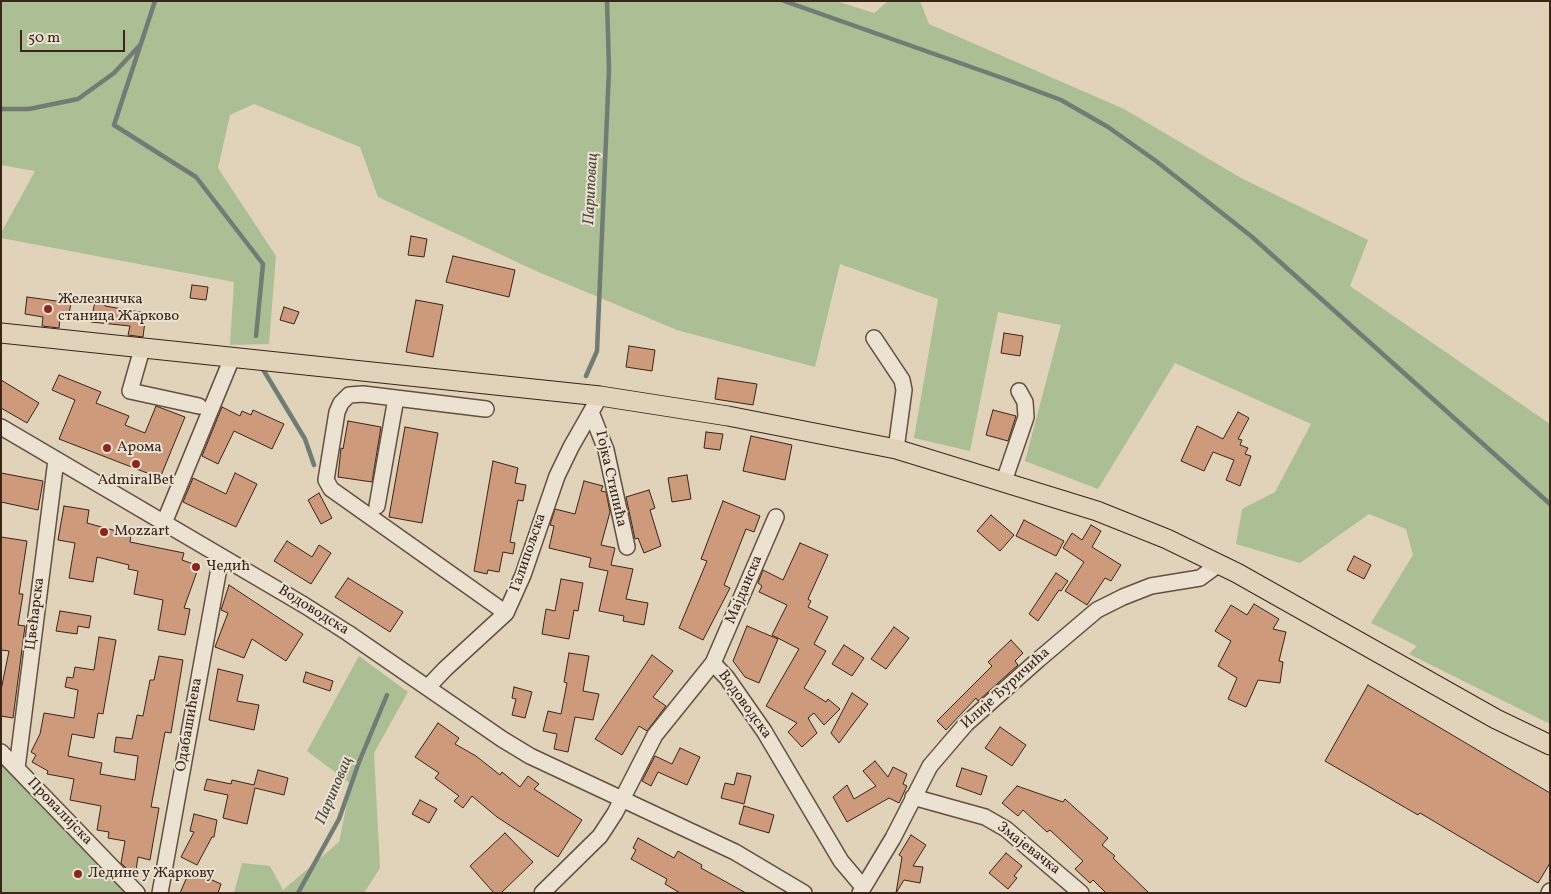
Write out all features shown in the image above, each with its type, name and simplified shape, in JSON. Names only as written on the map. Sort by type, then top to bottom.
[{"type":"main road","points":[[1,333],[232,358],[596,404],[728,416],[896,449],[1097,511],[1167,539],[1219,564],[1496,719],[1550,745]]},
{"type":"street","points":[[874,338],[902,380],[904,390],[896,449]]},
{"type":"street","points":[[142,349],[130,391],[199,406]]},
{"type":"street","points":[[164,523],[232,358]]},
{"type":"street","points":[[1004,481],[1026,417],[1025,402],[1018,391]]},
{"type":"street","points":[[486,409],[396,398],[349,395],[340,403],[337,412],[327,464],[326,480],[328,485],[506,613]]},
{"type":"street","points":[[377,506],[396,398]]},
{"type":"street","name":"Гојка Стипића","points":[[596,404],[627,547]]},
{"type":"street","name":"Галипољска","points":[[428,687],[506,613],[523,575],[557,476],[570,446],[596,404]]},
{"type":"street","name":"Водоводска","points":[[1,428],[221,556],[348,633],[516,748],[621,800],[735,852],[804,893]]},
{"type":"street","name":"Цвећарска","points":[[17,768],[56,460]]},
{"type":"street","name":"Мајданска","points":[[713,663],[776,517]]},
{"type":"street","name":"Одабашићева","points":[[160,893],[221,556]]},
{"type":"street","name":"Илије Ђуричића","points":[[861,890],[893,838],[930,766],[966,724],[1098,610],[1123,597],[1151,586],[1200,578],[1219,564]]},
{"type":"street","name":"Водоводска","points":[[621,800],[655,734],[713,663],[727,678],[764,731],[841,861],[861,890]]},
{"type":"street","name":"Провалијска","points":[[1,752],[137,893]]},
{"type":"street","name":"Змајевачка","points":[[913,797],[970,812],[1006,829],[1081,893]]},
{"type":"street","points":[[542,893],[600,836],[621,800]]},
{"type":"green space","points":[[1,1],[836,1],[874,13],[888,1],[920,1],[929,24],[1124,109],[1241,178],[1368,240],[1350,286],[1550,424],[1550,724],[1409,654],[1417,646],[1371,623],[1413,555],[1406,529],[1369,514],[1300,563],[1236,544],[1242,509],[1275,492],[1311,424],[1175,363],[1098,489],[1025,461],[1061,325],[998,312],[970,451],[914,438],[938,299],[840,264],[815,367],[677,330],[536,271],[378,197],[360,147],[254,104],[230,115],[218,168],[276,256],[269,344],[230,345],[234,282],[1,238],[1,233],[35,171],[1,165]]},
{"type":"green space","points":[[359,656],[408,692],[374,753],[380,868],[364,893],[234,893],[242,863],[270,866],[283,890],[339,842],[351,784],[307,751]]},
{"type":"green space","points":[[1,758],[130,893],[1,893]]},
{"type":"building","points":[[411,236],[427,239],[424,257],[408,255]]},
{"type":"building","points":[[453,256],[515,270],[509,297],[446,282]]},
{"type":"building","points":[[192,285],[208,287],[206,300],[190,298]]},
{"type":"building","name":"Железничка станица Жарково","points":[[27,297],[71,303],[68,320],[60,319],[59,328],[42,326],[43,317],[25,314]]},
{"type":"building","points":[[416,300],[443,305],[433,357],[406,352]]},
{"type":"building","points":[[95,301],[105,303],[105,306],[146,313],[143,337],[128,335],[130,326],[91,322]]},
{"type":"building","points":[[284,307],[299,312],[294,324],[280,320]]},
{"type":"building","points":[[1004,333],[1023,336],[1020,356],[1001,353]]},
{"type":"building","points":[[629,346],[655,350],[652,371],[626,367]]},
{"type":"building","points":[[59,375],[101,392],[96,403],[129,416],[125,425],[145,433],[156,406],[185,417],[160,478],[59,439],[75,400],[52,390]]},
{"type":"building","points":[[718,378],[757,384],[753,405],[715,399]]},
{"type":"building","points":[[1,380],[39,403],[27,423],[1,408]]},
{"type":"building","points":[[222,407],[240,416],[242,411],[251,415],[253,410],[284,424],[272,449],[234,431],[218,464],[202,456]]},
{"type":"building","points":[[993,410],[1016,416],[1008,441],[986,435]]},
{"type":"building","points":[[1238,412],[1249,418],[1238,439],[1242,440],[1240,445],[1248,448],[1245,454],[1251,456],[1240,486],[1226,480],[1234,460],[1213,452],[1204,471],[1181,461],[1197,426],[1223,439]]},
{"type":"building","points":[[348,421],[381,427],[372,482],[338,477],[341,448],[343,449]]},
{"type":"building","points":[[405,427],[438,433],[422,523],[389,517]]},
{"type":"building","points":[[706,432],[723,434],[720,450],[704,448]]},
{"type":"building","points":[[751,436],[792,445],[785,480],[743,471]]},
{"type":"building","points":[[493,461],[518,468],[515,483],[526,485],[523,501],[518,500],[510,542],[515,543],[513,554],[503,552],[499,572],[488,570],[487,574],[474,571]]},
{"type":"building","points":[[1,473],[43,481],[38,510],[1,502]]},
{"type":"building","points":[[235,473],[257,484],[236,527],[183,502],[193,478],[226,494]]},
{"type":"building","points":[[687,475],[691,499],[672,502],[668,478]]},
{"type":"building","points":[[584,481],[603,486],[601,491],[606,492],[610,512],[601,545],[615,548],[611,565],[633,569],[626,599],[648,603],[644,625],[623,621],[624,616],[599,611],[608,571],[589,567],[591,558],[549,548],[554,526],[550,525],[555,509],[575,514]]},
{"type":"building","points":[[649,490],[655,508],[650,510],[661,546],[644,553],[638,538],[635,539],[626,497]]},
{"type":"building","points":[[319,493],[332,518],[321,524],[308,500]]},
{"type":"building","points":[[723,501],[760,516],[754,532],[746,529],[724,585],[730,588],[703,640],[679,628],[707,561],[701,559]]},
{"type":"building","points":[[64,506],[89,510],[87,523],[131,535],[130,542],[184,553],[182,560],[199,566],[184,608],[190,609],[185,635],[158,630],[163,600],[134,594],[138,571],[128,569],[129,565],[97,557],[93,582],[69,578],[75,543],[58,540]]},
{"type":"building","points":[[991,515],[1014,535],[1000,551],[977,531]]},
{"type":"building","points":[[1024,520],[1064,541],[1056,556],[1016,536]]},
{"type":"building","points":[[1091,525],[1101,531],[1092,547],[1121,565],[1111,581],[1105,578],[1087,605],[1065,591],[1084,562],[1063,548],[1072,533],[1082,540]]},
{"type":"building","points":[[1,537],[27,541],[19,594],[23,594],[18,625],[25,626],[13,718],[1,716],[1,690],[9,651],[1,650]]},
{"type":"building","points":[[287,541],[312,557],[319,545],[331,553],[311,584],[274,561]]},
{"type":"building","points":[[800,543],[828,555],[808,599],[811,601],[808,607],[828,617],[814,644],[826,651],[804,688],[826,702],[828,699],[840,709],[824,725],[814,713],[808,718],[817,733],[802,747],[788,732],[797,723],[766,706],[799,649],[772,635],[787,605],[759,592],[762,586],[758,583],[763,570],[783,580]]},
{"type":"building","points":[[1354,556],[1371,565],[1364,579],[1347,570]]},
{"type":"building","points":[[1056,573],[1068,581],[1061,591],[1059,590],[1038,621],[1029,614]]},
{"type":"building","points":[[348,578],[403,612],[390,632],[335,597]]},
{"type":"building","points":[[561,579],[583,583],[578,611],[574,610],[569,639],[542,634],[546,609],[555,611]]},
{"type":"building","points":[[229,585],[303,634],[286,661],[252,639],[244,658],[215,647],[228,613],[221,610]]},
{"type":"building","points":[[1254,604],[1279,619],[1273,629],[1286,632],[1279,661],[1283,662],[1280,683],[1258,680],[1246,707],[1228,699],[1237,678],[1218,666],[1231,641],[1215,631],[1231,605],[1247,615]]},
{"type":"building","points":[[60,611],[91,616],[89,628],[78,626],[77,634],[56,631]]},
{"type":"building","points":[[747,626],[778,639],[759,683],[745,677],[733,661]]},
{"type":"building","points":[[894,627],[909,638],[886,669],[871,659]]},
{"type":"building","points":[[99,637],[116,640],[103,714],[98,713],[94,738],[72,734],[68,756],[102,763],[100,774],[135,780],[138,756],[114,752],[116,737],[132,739],[137,715],[143,716],[150,680],[154,680],[159,656],[183,660],[171,733],[165,732],[151,807],[159,808],[150,860],[138,857],[135,877],[121,863],[125,841],[108,838],[109,832],[97,830],[101,806],[70,800],[74,779],[47,774],[48,771],[32,762],[36,755],[31,752],[40,734],[44,713],[74,718],[78,690],[65,687],[67,677],[73,678],[75,667],[94,670]]},
{"type":"building","points":[[1011,640],[1023,653],[1015,661],[1018,665],[978,701],[976,698],[946,730],[937,721],[992,666],[988,662]]},
{"type":"building","points":[[844,645],[864,658],[852,676],[832,664]]},
{"type":"building","points":[[569,653],[589,656],[583,691],[599,694],[593,720],[575,717],[568,752],[554,749],[557,734],[543,731],[548,711],[561,714],[567,683],[564,682]]},
{"type":"building","points":[[652,655],[673,671],[653,697],[666,706],[647,731],[639,726],[622,755],[595,739]]},
{"type":"building","points":[[218,669],[243,675],[237,701],[259,705],[254,730],[209,720]]},
{"type":"building","points":[[306,672],[333,681],[330,691],[303,682]]},
{"type":"building","points":[[1368,685],[1550,793],[1550,863],[1538,883],[1420,813],[1418,815],[1325,761]]},
{"type":"building","points":[[514,687],[532,692],[525,718],[512,715],[516,699],[512,698]]},
{"type":"building","points":[[852,693],[868,704],[839,743],[831,733]]},
{"type":"building","points":[[438,723],[459,738],[455,744],[476,756],[500,775],[502,772],[520,787],[528,776],[539,784],[534,789],[582,820],[558,857],[497,817],[472,796],[463,808],[454,801],[459,796],[435,778],[439,773],[415,757]]},
{"type":"building","points":[[1000,727],[1026,745],[1012,766],[985,748]]},
{"type":"building","points":[[680,748],[700,757],[687,785],[658,772],[651,786],[642,781],[655,756],[672,764]]},
{"type":"building","points":[[875,761],[888,777],[893,767],[907,774],[903,784],[907,786],[899,803],[889,798],[847,822],[833,797],[847,785],[854,799],[876,786],[863,771]]},
{"type":"building","points":[[962,768],[987,776],[981,795],[956,786]]},
{"type":"building","points":[[258,770],[288,778],[284,795],[255,788],[247,824],[223,818],[228,795],[204,790],[207,779],[231,784],[232,780],[254,785]]},
{"type":"building","points":[[737,773],[751,776],[744,804],[721,798],[725,783],[734,785]]},
{"type":"building","points":[[1017,786],[1063,802],[1065,799],[1108,838],[1102,845],[1115,856],[1113,858],[1149,893],[1106,893],[1093,880],[1090,883],[1075,869],[1083,861],[1050,830],[1047,832],[1023,810],[1018,816],[1002,803]]},
{"type":"building","points":[[420,800],[437,809],[429,823],[412,814]]},
{"type":"building","points":[[744,806],[774,815],[769,833],[739,824]]},
{"type":"building","points":[[194,814],[217,820],[214,837],[212,837],[197,865],[181,857],[194,832],[190,831]]},
{"type":"building","points":[[505,833],[533,862],[501,893],[494,893],[470,866]]},
{"type":"building","points":[[911,835],[926,845],[913,866],[923,867],[920,883],[904,880],[896,893],[902,857],[899,855]]},
{"type":"building","points":[[638,838],[674,858],[678,851],[702,865],[701,868],[746,893],[680,893],[665,884],[667,879],[631,859],[636,850],[633,848]]},
{"type":"building","points":[[1006,853],[1022,866],[1014,876],[1017,878],[1008,889],[989,873]]},
{"type":"building","points":[[190,870],[221,884],[218,893],[180,893]]},
{"type":"waterway","points":[[155,1],[114,125],[196,177],[263,264],[256,336]]},
{"type":"waterway","name":"Париповац","points":[[586,376],[597,351],[609,69],[607,1]]},
{"type":"waterway","points":[[784,1],[1061,100],[1108,127],[1156,161],[1251,236],[1550,504]]},
{"type":"waterway","points":[[1,109],[29,109],[78,99],[114,73],[141,44]]},
{"type":"waterway","points":[[261,366],[305,439],[314,465]]},
{"type":"waterway","name":"Париповац","points":[[298,893],[339,819],[359,762],[387,695]]},
{"type":"place","name":"Железничка станица Жарково","points":[[48,309]]},
{"type":"place","name":"Арома","points":[[107,448]]},
{"type":"place","name":"AdmiralBet","points":[[136,464]]},
{"type":"place","name":"Mozzart","points":[[104,532]]},
{"type":"place","name":"Чедић","points":[[196,567]]},
{"type":"place","name":"Ледине у Жаркову","points":[[78,874]]}]
